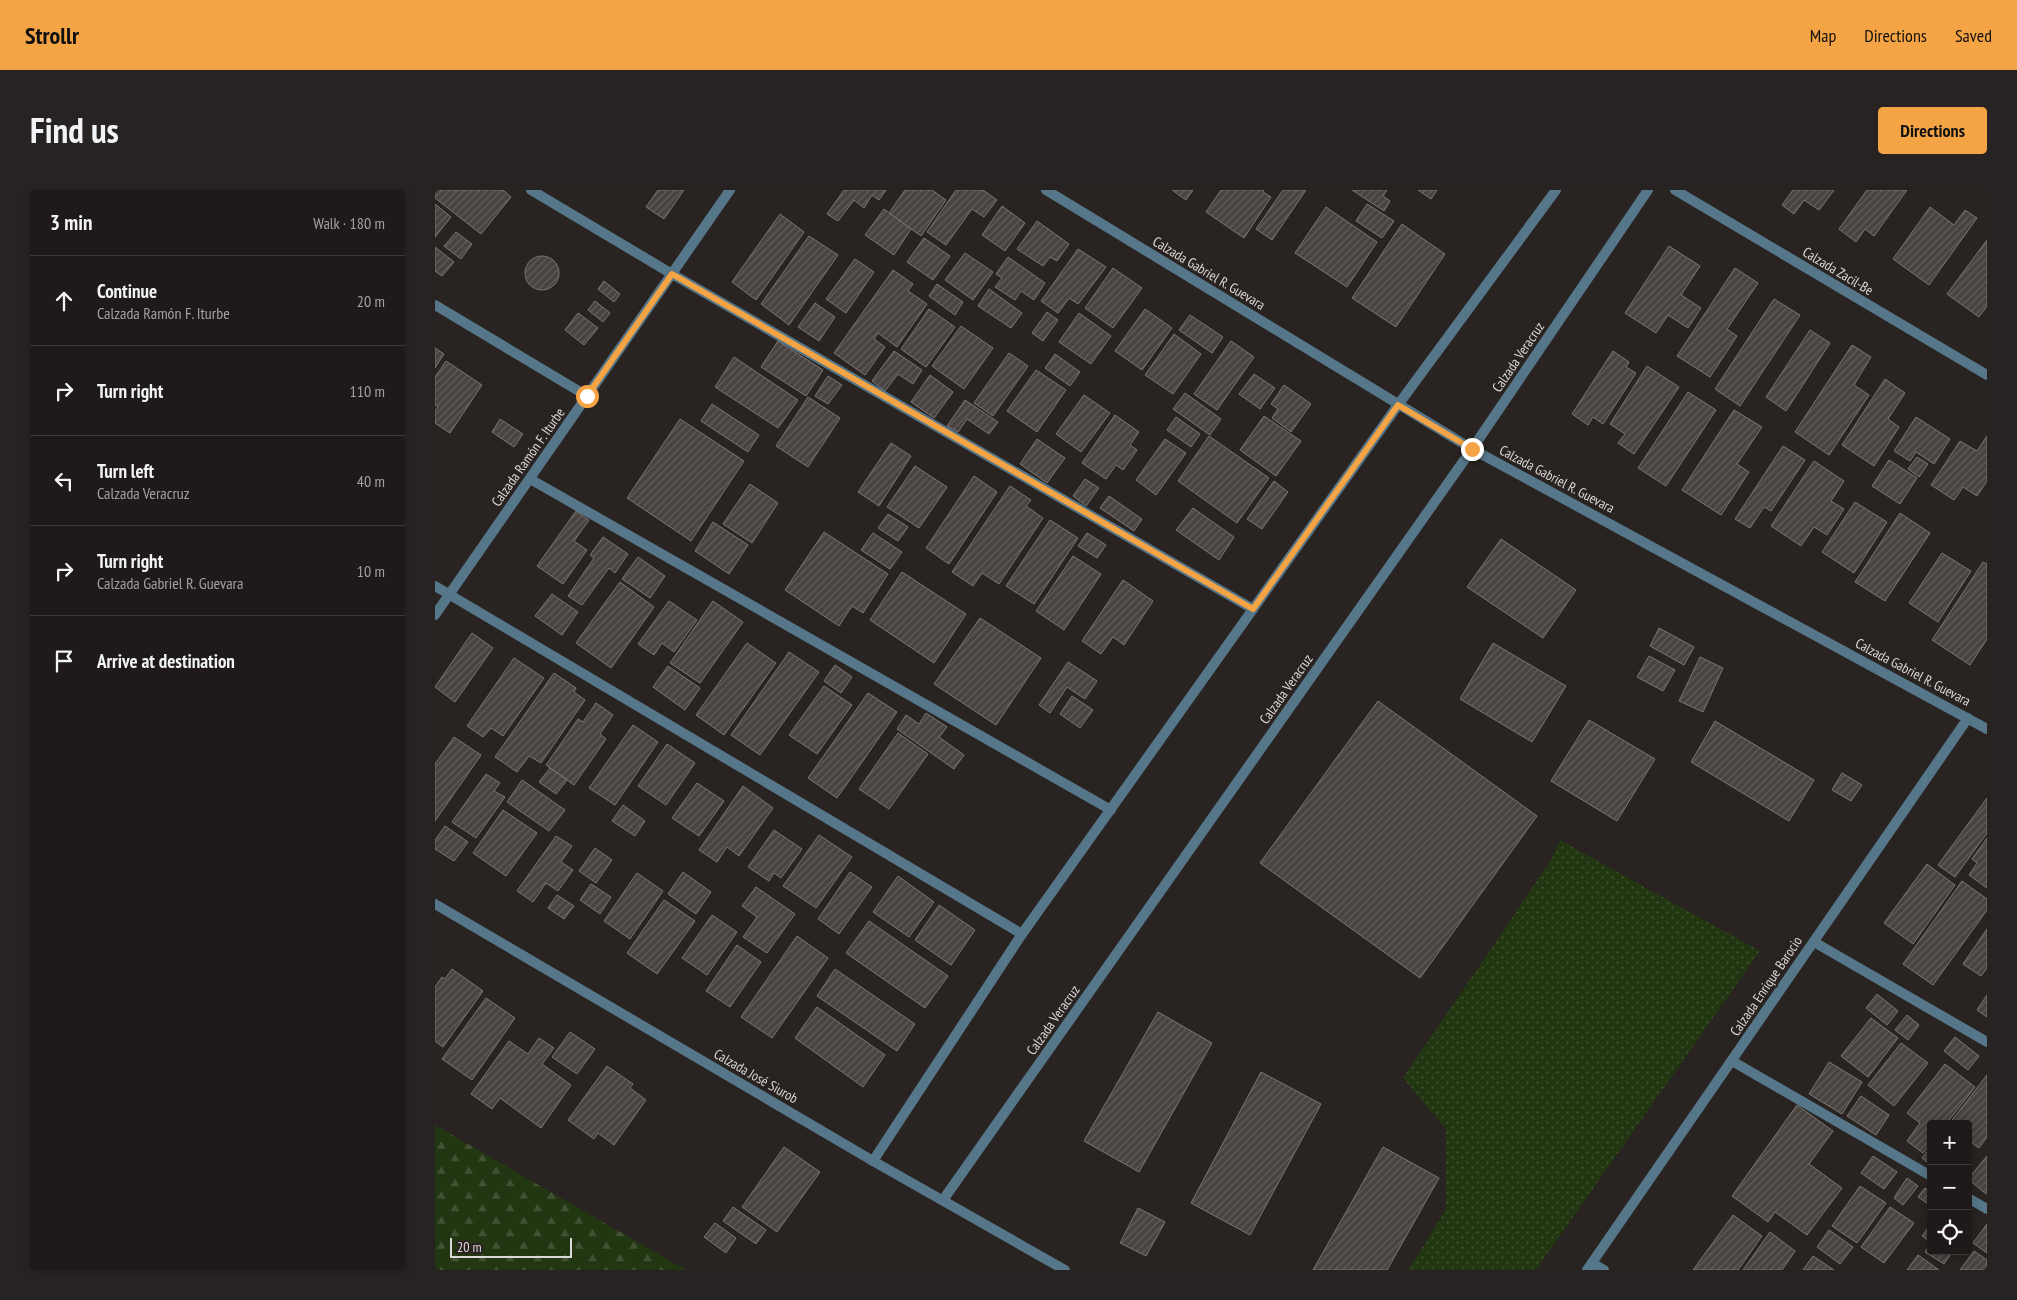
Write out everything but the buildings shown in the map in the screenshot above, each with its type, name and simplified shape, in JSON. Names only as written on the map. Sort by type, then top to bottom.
[{"type":"street","points":[[531,190],[672,274],[1253,609]]},
{"type":"street","name":"Calzada Ramón F. Iturbe","points":[[435,615],[730,190]]},
{"type":"street","name":"Calzada Gabriel R. Guevara","points":[[1046,190],[1472,449],[1987,729]]},
{"type":"street","points":[[873,1161],[1022,934],[1398,405],[1556,190]]},
{"type":"street","name":"Calzada Veracruz","points":[[943,1200],[1472,449],[1648,190]]},
{"type":"street","name":"Calzada Zacil-Be","points":[[1675,190],[1987,375]]},
{"type":"street","points":[[435,305],[587,396]]},
{"type":"street","points":[[529,479],[1111,810]]},
{"type":"street","points":[[435,586],[1022,934]]},
{"type":"street","name":"Calzada Enrique Barocio","points":[[1590,1267],[1968,718]]},
{"type":"street","name":"Calzada José Siurob","points":[[435,904],[873,1161],[1065,1270]]},
{"type":"street","points":[[1814,942],[1987,1042]]},
{"type":"street","points":[[1732,1061],[1927,1174]]},
{"type":"street","points":[[1972,1200],[1987,1209]]},
{"type":"street","points":[[1590,1267],[1604,1270]]},
{"type":"green space","points":[[1560,840],[1760,951],[1536,1270],[1408,1270],[1446,1209],[1446,1129],[1403,1078],[1551,860]]},
{"type":"green space","points":[[435,1125],[686,1270],[435,1270]]},
{"type":"route","points":[[587,396],[672,274],[1253,609],[1398,405],[1472,449]]}]
